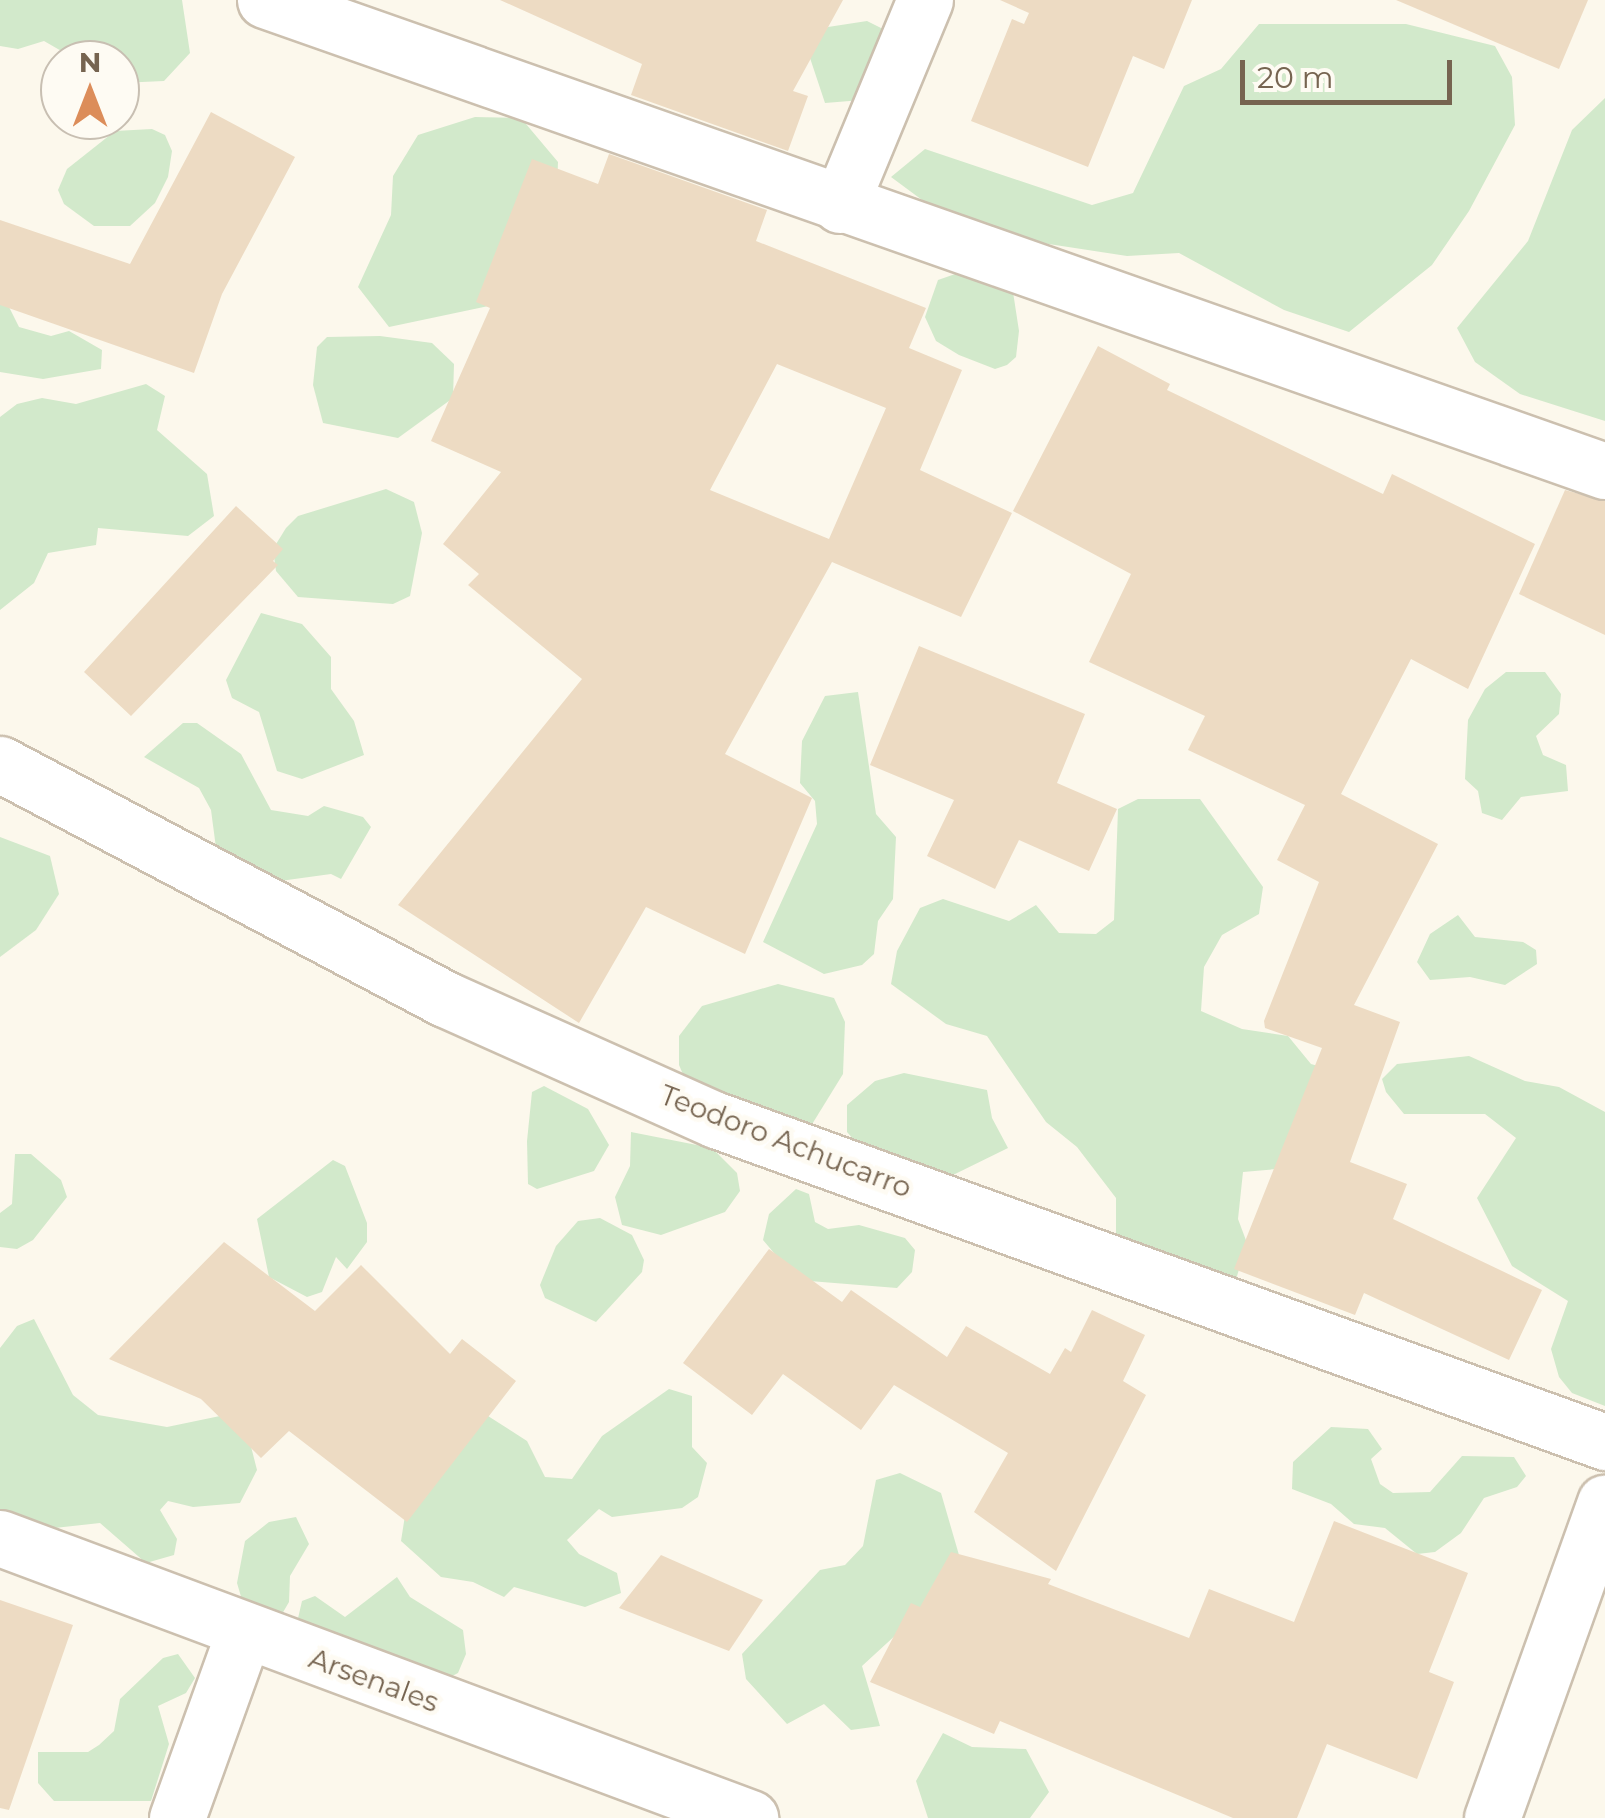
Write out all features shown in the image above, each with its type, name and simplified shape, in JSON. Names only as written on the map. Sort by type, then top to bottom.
[{"type":"street","points":[[265,0],[840,205],[1605,470]]},
{"type":"street","points":[[840,205],[925,0]]},
{"type":"street","name":"Teodoro Achucarro","points":[[0,764],[445,1000],[716,1120],[1605,1442]]},
{"type":"street","points":[[1492,1818],[1605,1503]]},
{"type":"street","name":"Arsenales","points":[[0,1538],[750,1818]]},
{"type":"street","points":[[177,1818],[244,1632]]},
{"type":"green space","points":[[0,0],[182,0],[190,53],[164,81],[140,82],[140,40],[40,40],[18,49],[0,46]]},
{"type":"green space","points":[[867,21],[901,38],[899,97],[825,103],[808,52],[828,27]]},
{"type":"green space","points":[[1259,24],[1406,24],[1495,46],[1512,77],[1515,125],[1469,211],[1432,265],[1349,332],[1284,310],[1179,253],[1127,256],[964,231],[891,177],[925,149],[1092,205],[1133,193],[1184,86],[1221,69]]},
{"type":"green space","points":[[1605,98],[1605,421],[1520,394],[1475,362],[1457,328],[1528,241],[1572,130]]},
{"type":"green space","points":[[475,117],[521,118],[558,162],[557,189],[498,304],[389,327],[358,287],[391,215],[393,176],[418,135]]},
{"type":"green space","points":[[152,129],[165,135],[172,151],[168,177],[155,203],[130,226],[94,226],[64,204],[58,190],[67,169],[104,140],[140,140],[140,130]]},
{"type":"green space","points":[[961,272],[1013,292],[1019,331],[1016,357],[1007,365],[995,369],[936,341],[925,317],[938,280]]},
{"type":"green space","points":[[0,289],[19,327],[51,336],[69,331],[102,350],[101,369],[43,379],[0,372]]},
{"type":"green space","points":[[380,336],[432,343],[454,364],[453,398],[398,438],[323,423],[313,385],[317,347],[327,337]]},
{"type":"green space","points":[[146,384],[165,396],[157,430],[207,474],[214,516],[188,536],[98,528],[96,545],[48,553],[34,583],[0,610],[0,417],[17,404],[42,398],[76,404]]},
{"type":"green space","points":[[386,489],[414,502],[422,533],[410,596],[393,604],[298,597],[276,571],[273,549],[286,528],[298,516]]},
{"type":"green space","points":[[261,613],[302,624],[331,657],[331,689],[354,721],[364,755],[302,779],[277,771],[259,712],[232,698],[226,680]]},
{"type":"green space","points":[[1506,672],[1545,672],[1561,694],[1559,714],[1536,736],[1543,755],[1566,765],[1568,791],[1521,797],[1502,820],[1482,813],[1478,791],[1465,779],[1468,720],[1485,689]]},
{"type":"green space","points":[[858,692],[876,814],[896,837],[893,899],[878,921],[874,954],[862,965],[824,974],[763,942],[817,824],[815,801],[800,783],[802,741],[825,696]]},
{"type":"green space","points":[[183,723],[197,723],[241,754],[271,810],[308,816],[324,806],[363,817],[371,827],[341,879],[331,874],[280,881],[216,848],[211,810],[199,788],[144,757]]},
{"type":"green space","points":[[1138,799],[1200,799],[1263,887],[1259,914],[1222,935],[1204,967],[1201,1011],[1242,1029],[1288,1036],[1311,1064],[1339,1072],[1288,1168],[1243,1172],[1238,1219],[1247,1243],[1234,1286],[1116,1251],[1116,1198],[1077,1147],[1046,1122],[987,1036],[946,1024],[891,984],[897,951],[920,908],[943,899],[1009,921],[1036,905],[1059,933],[1096,934],[1114,920],[1118,809]]},
{"type":"green space","points":[[0,837],[50,856],[59,894],[36,930],[0,957]]},
{"type":"green space","points":[[1458,915],[1475,937],[1523,942],[1536,950],[1537,964],[1505,985],[1470,977],[1430,980],[1417,962],[1430,934]]},
{"type":"green space","points":[[778,984],[834,998],[845,1022],[843,1074],[798,1147],[688,1086],[679,1065],[679,1036],[702,1006]]},
{"type":"green space","points":[[1469,1056],[1525,1081],[1559,1087],[1605,1112],[1605,1406],[1572,1393],[1559,1377],[1551,1349],[1568,1301],[1512,1266],[1477,1198],[1516,1138],[1485,1114],[1404,1114],[1386,1092],[1382,1079],[1397,1064]]},
{"type":"green space","points":[[904,1073],[987,1090],[992,1118],[1008,1148],[951,1176],[862,1149],[847,1132],[847,1105],[875,1081]]},
{"type":"green space","points":[[544,1086],[588,1109],[609,1145],[594,1171],[537,1189],[528,1184],[527,1141],[532,1092]]},
{"type":"green space","points":[[631,1132],[712,1148],[737,1173],[740,1191],[725,1212],[661,1235],[622,1225],[615,1197],[630,1166]]},
{"type":"green space","points":[[15,1154],[31,1154],[61,1180],[67,1197],[33,1240],[17,1249],[0,1247],[0,1213],[12,1204]]},
{"type":"green space","points":[[333,1160],[345,1166],[367,1223],[367,1242],[347,1269],[336,1257],[322,1292],[307,1297],[269,1277],[257,1219]]},
{"type":"green space","points":[[796,1189],[809,1194],[815,1222],[828,1229],[859,1225],[905,1238],[915,1250],[912,1272],[897,1288],[797,1280],[763,1240],[769,1214]]},
{"type":"green space","points":[[600,1218],[632,1235],[644,1260],[642,1272],[596,1322],[545,1298],[540,1285],[556,1246],[578,1221]]},
{"type":"green space","points":[[34,1319],[73,1395],[98,1415],[167,1427],[220,1416],[246,1427],[257,1470],[240,1503],[193,1507],[168,1501],[160,1510],[177,1539],[174,1555],[146,1563],[100,1523],[0,1534],[0,1348],[17,1326]]},
{"type":"green space","points":[[669,1389],[692,1396],[692,1447],[707,1463],[698,1497],[682,1508],[612,1517],[599,1509],[567,1540],[579,1554],[617,1573],[621,1593],[585,1607],[514,1587],[504,1597],[473,1582],[441,1577],[401,1541],[411,1477],[477,1409],[527,1441],[545,1477],[572,1479],[602,1436]]},
{"type":"green space","points":[[1331,1427],[1368,1429],[1382,1449],[1371,1459],[1380,1484],[1393,1493],[1430,1492],[1462,1456],[1514,1457],[1526,1476],[1517,1487],[1484,1498],[1461,1533],[1435,1552],[1417,1554],[1385,1528],[1354,1524],[1331,1504],[1292,1489],[1293,1462]]},
{"type":"green space","points":[[900,1473],[941,1493],[959,1555],[911,1621],[862,1666],[880,1726],[851,1730],[824,1704],[787,1724],[746,1679],[742,1654],[820,1570],[845,1565],[863,1546],[876,1480]]},
{"type":"green space","points":[[296,1517],[309,1544],[290,1576],[289,1602],[282,1614],[262,1614],[242,1600],[237,1583],[245,1541],[269,1522]]},
{"type":"green space","points":[[397,1577],[410,1597],[463,1630],[466,1654],[458,1673],[437,1684],[293,1640],[302,1601],[315,1596],[345,1617]]},
{"type":"green space","points":[[178,1654],[195,1678],[186,1693],[158,1706],[169,1744],[151,1801],[54,1801],[38,1783],[38,1752],[88,1752],[99,1745],[114,1731],[120,1699],[163,1658]]},
{"type":"green space","points":[[943,1733],[972,1747],[1026,1749],[1049,1792],[1030,1818],[928,1818],[916,1781]]},
{"type":"building","points":[[500,0],[843,0],[793,91],[808,96],[788,151],[631,95],[642,64]]},
{"type":"building","points":[[1000,0],[1192,0],[1164,69],[1133,56],[1088,167],[971,121],[1012,19],[1024,24],[1029,13]]},
{"type":"building","points":[[1396,0],[1588,0],[1559,69]]},
{"type":"building","points":[[211,112],[295,157],[222,294],[194,373],[0,305],[0,220],[130,264]]},
{"type":"building","points":[[609,154],[767,210],[756,241],[926,308],[909,348],[962,370],[920,470],[1012,513],[961,617],[832,562],[725,754],[812,798],[745,954],[646,907],[579,1023],[398,905],[582,679],[468,585],[479,574],[443,544],[501,472],[431,441],[490,308],[476,302],[532,159],[598,184]],"holes":[[[777,364],[886,408],[829,539],[710,490]]]},
{"type":"building","points":[[1098,346],[1170,384],[1167,390],[1383,494],[1392,474],[1535,544],[1468,689],[1411,659],[1341,794],[1438,844],[1354,1005],[1400,1022],[1350,1162],[1407,1184],[1393,1219],[1542,1290],[1509,1360],[1364,1293],[1355,1315],[1234,1269],[1322,1048],[1265,1028],[1264,1021],[1319,882],[1277,860],[1305,805],[1188,750],[1205,716],[1089,662],[1131,574],[1013,511]]},
{"type":"building","points":[[1565,490],[1605,501],[1605,635],[1519,594]]},
{"type":"building","points":[[236,506],[283,549],[273,561],[278,565],[131,716],[84,672]]},
{"type":"building","points":[[919,646],[1085,714],[1057,783],[1117,809],[1089,871],[1019,840],[995,889],[927,856],[954,800],[870,765]]},
{"type":"building","points":[[224,1242],[315,1311],[361,1265],[450,1354],[462,1339],[516,1381],[407,1522],[289,1431],[261,1458],[201,1399],[109,1359]]},
{"type":"building","points":[[769,1249],[842,1302],[851,1290],[947,1357],[966,1326],[1050,1374],[1065,1348],[1071,1352],[1092,1310],[1145,1335],[1123,1381],[1146,1395],[1056,1571],[974,1512],[1008,1453],[894,1385],[861,1430],[783,1374],[752,1415],[683,1363]]},
{"type":"building","points":[[1334,1521],[1468,1573],[1429,1672],[1454,1682],[1417,1779],[1327,1744],[1297,1818],[1233,1818],[1000,1721],[994,1734],[870,1682],[911,1603],[920,1607],[951,1552],[1051,1579],[1048,1584],[1189,1638],[1209,1589],[1294,1622]]},
{"type":"building","points":[[661,1555],[763,1600],[729,1651],[619,1608]]},
{"type":"building","points":[[0,1600],[73,1625],[9,1810],[0,1808]]}]
